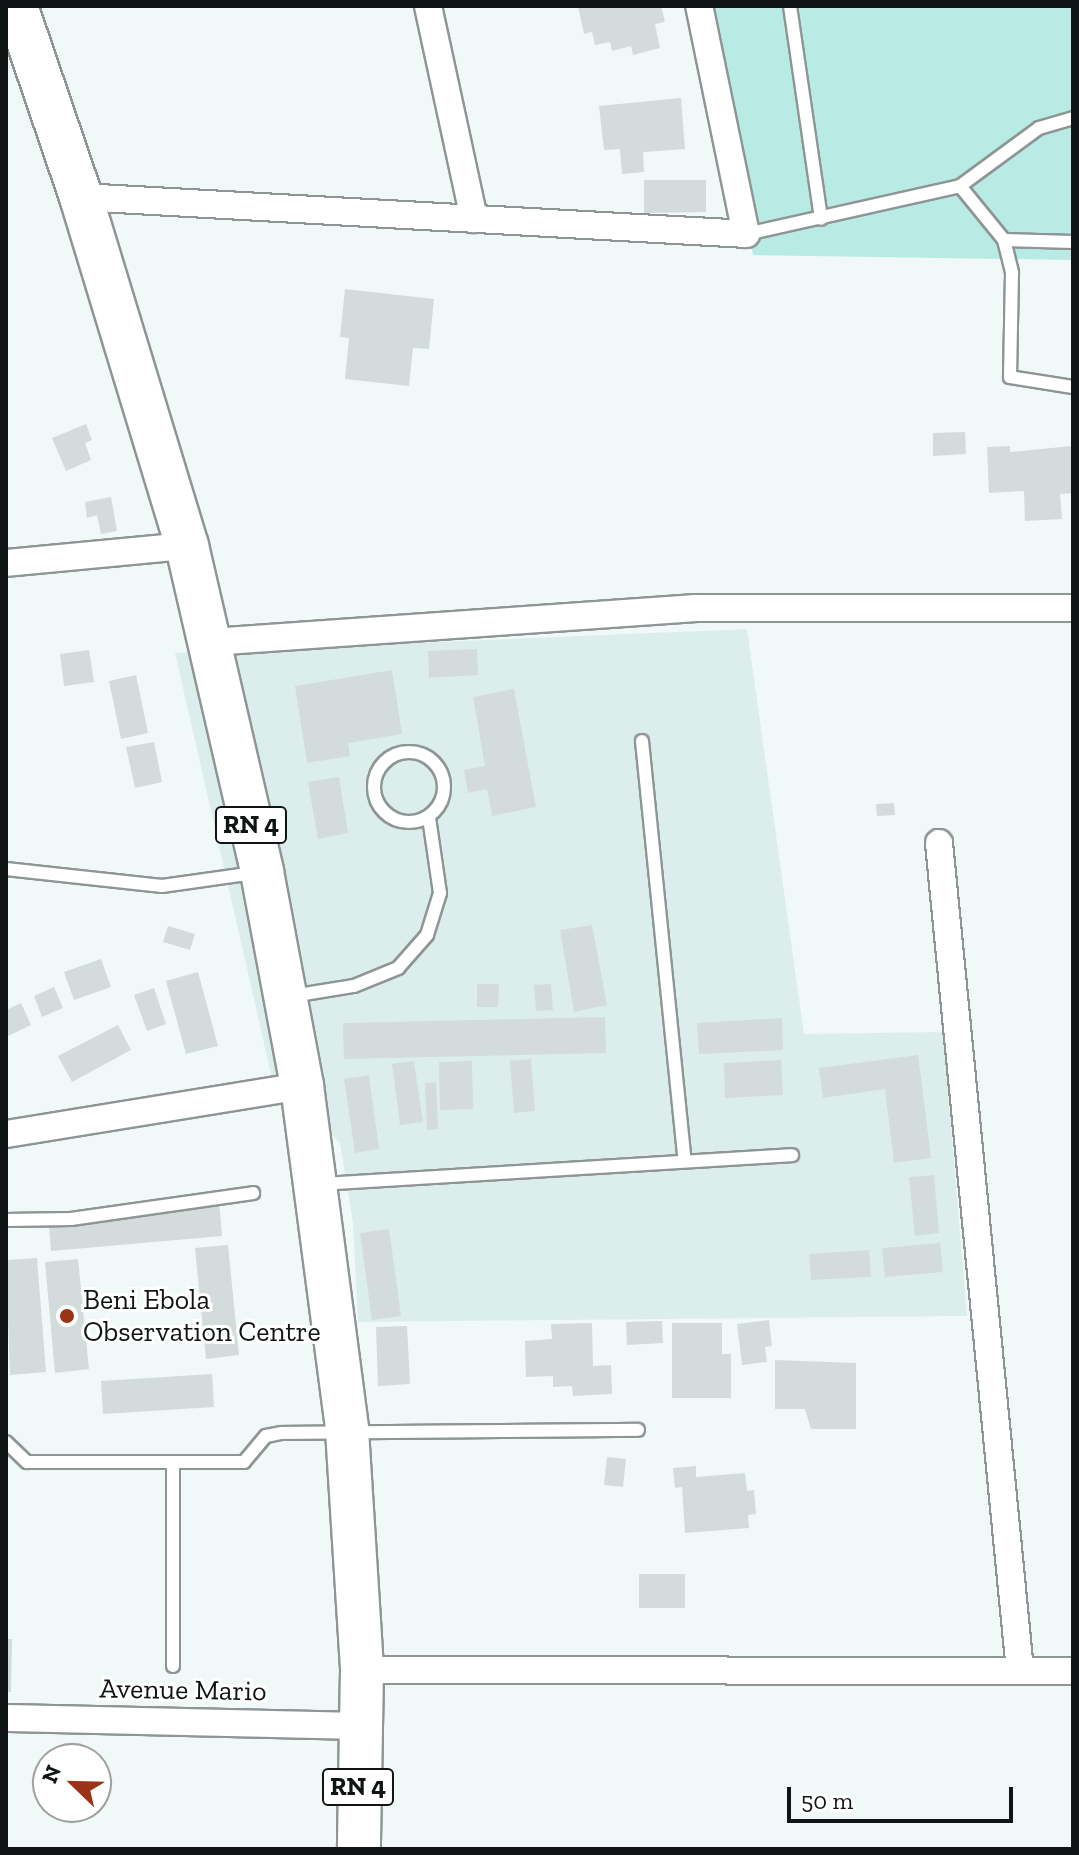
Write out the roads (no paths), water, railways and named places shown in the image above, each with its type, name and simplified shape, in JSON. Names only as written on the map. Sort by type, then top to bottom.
[{"type":"highway","name":"RN 4","points":[[16,6],[81,197],[187,546],[262,872],[302,1086],[318,1184],[347,1430],[362,1670],[358,1726],[359,1849]]},
{"type":"street","points":[[428,6],[474,219]]},
{"type":"street","points":[[81,197],[746,234],[699,6]]},
{"type":"street","points":[[6,563],[187,546]]},
{"type":"street","points":[[210,642],[694,608],[1073,608]]},
{"type":"street","points":[[939,843],[1020,1670]]},
{"type":"street","points":[[6,1134],[302,1086]]},
{"type":"street","points":[[362,1670],[1073,1671]]},
{"type":"street","name":"Avenue Mario","points":[[6,1718],[358,1726]]},
{"type":"lane","points":[[790,6],[821,219]]},
{"type":"lane","points":[[746,234],[960,186],[1039,128],[1073,118]]},
{"type":"lane","points":[[960,186],[1004,240],[1012,273],[1010,377],[1073,387]]},
{"type":"lane","points":[[1004,240],[1073,242]]},
{"type":"lane","points":[[642,741],[685,1161]]},
{"type":"lane","points":[[285,997],[354,986],[398,968],[427,935],[440,893],[429,818],[444,798],[443,774],[427,755],[402,751],[381,764],[373,788],[382,811],[404,823],[429,818]]},
{"type":"lane","points":[[6,869],[162,886],[262,872]]},
{"type":"lane","points":[[318,1184],[792,1155]]},
{"type":"lane","points":[[6,1220],[71,1219],[253,1193]]},
{"type":"lane","points":[[6,1442],[27,1462],[244,1462],[266,1436],[347,1430],[638,1430]]},
{"type":"lane","points":[[173,1462],[173,1666]]},
{"type":"place","name":"Beni Ebola Observation Centre","points":[[67,1316]]}]
